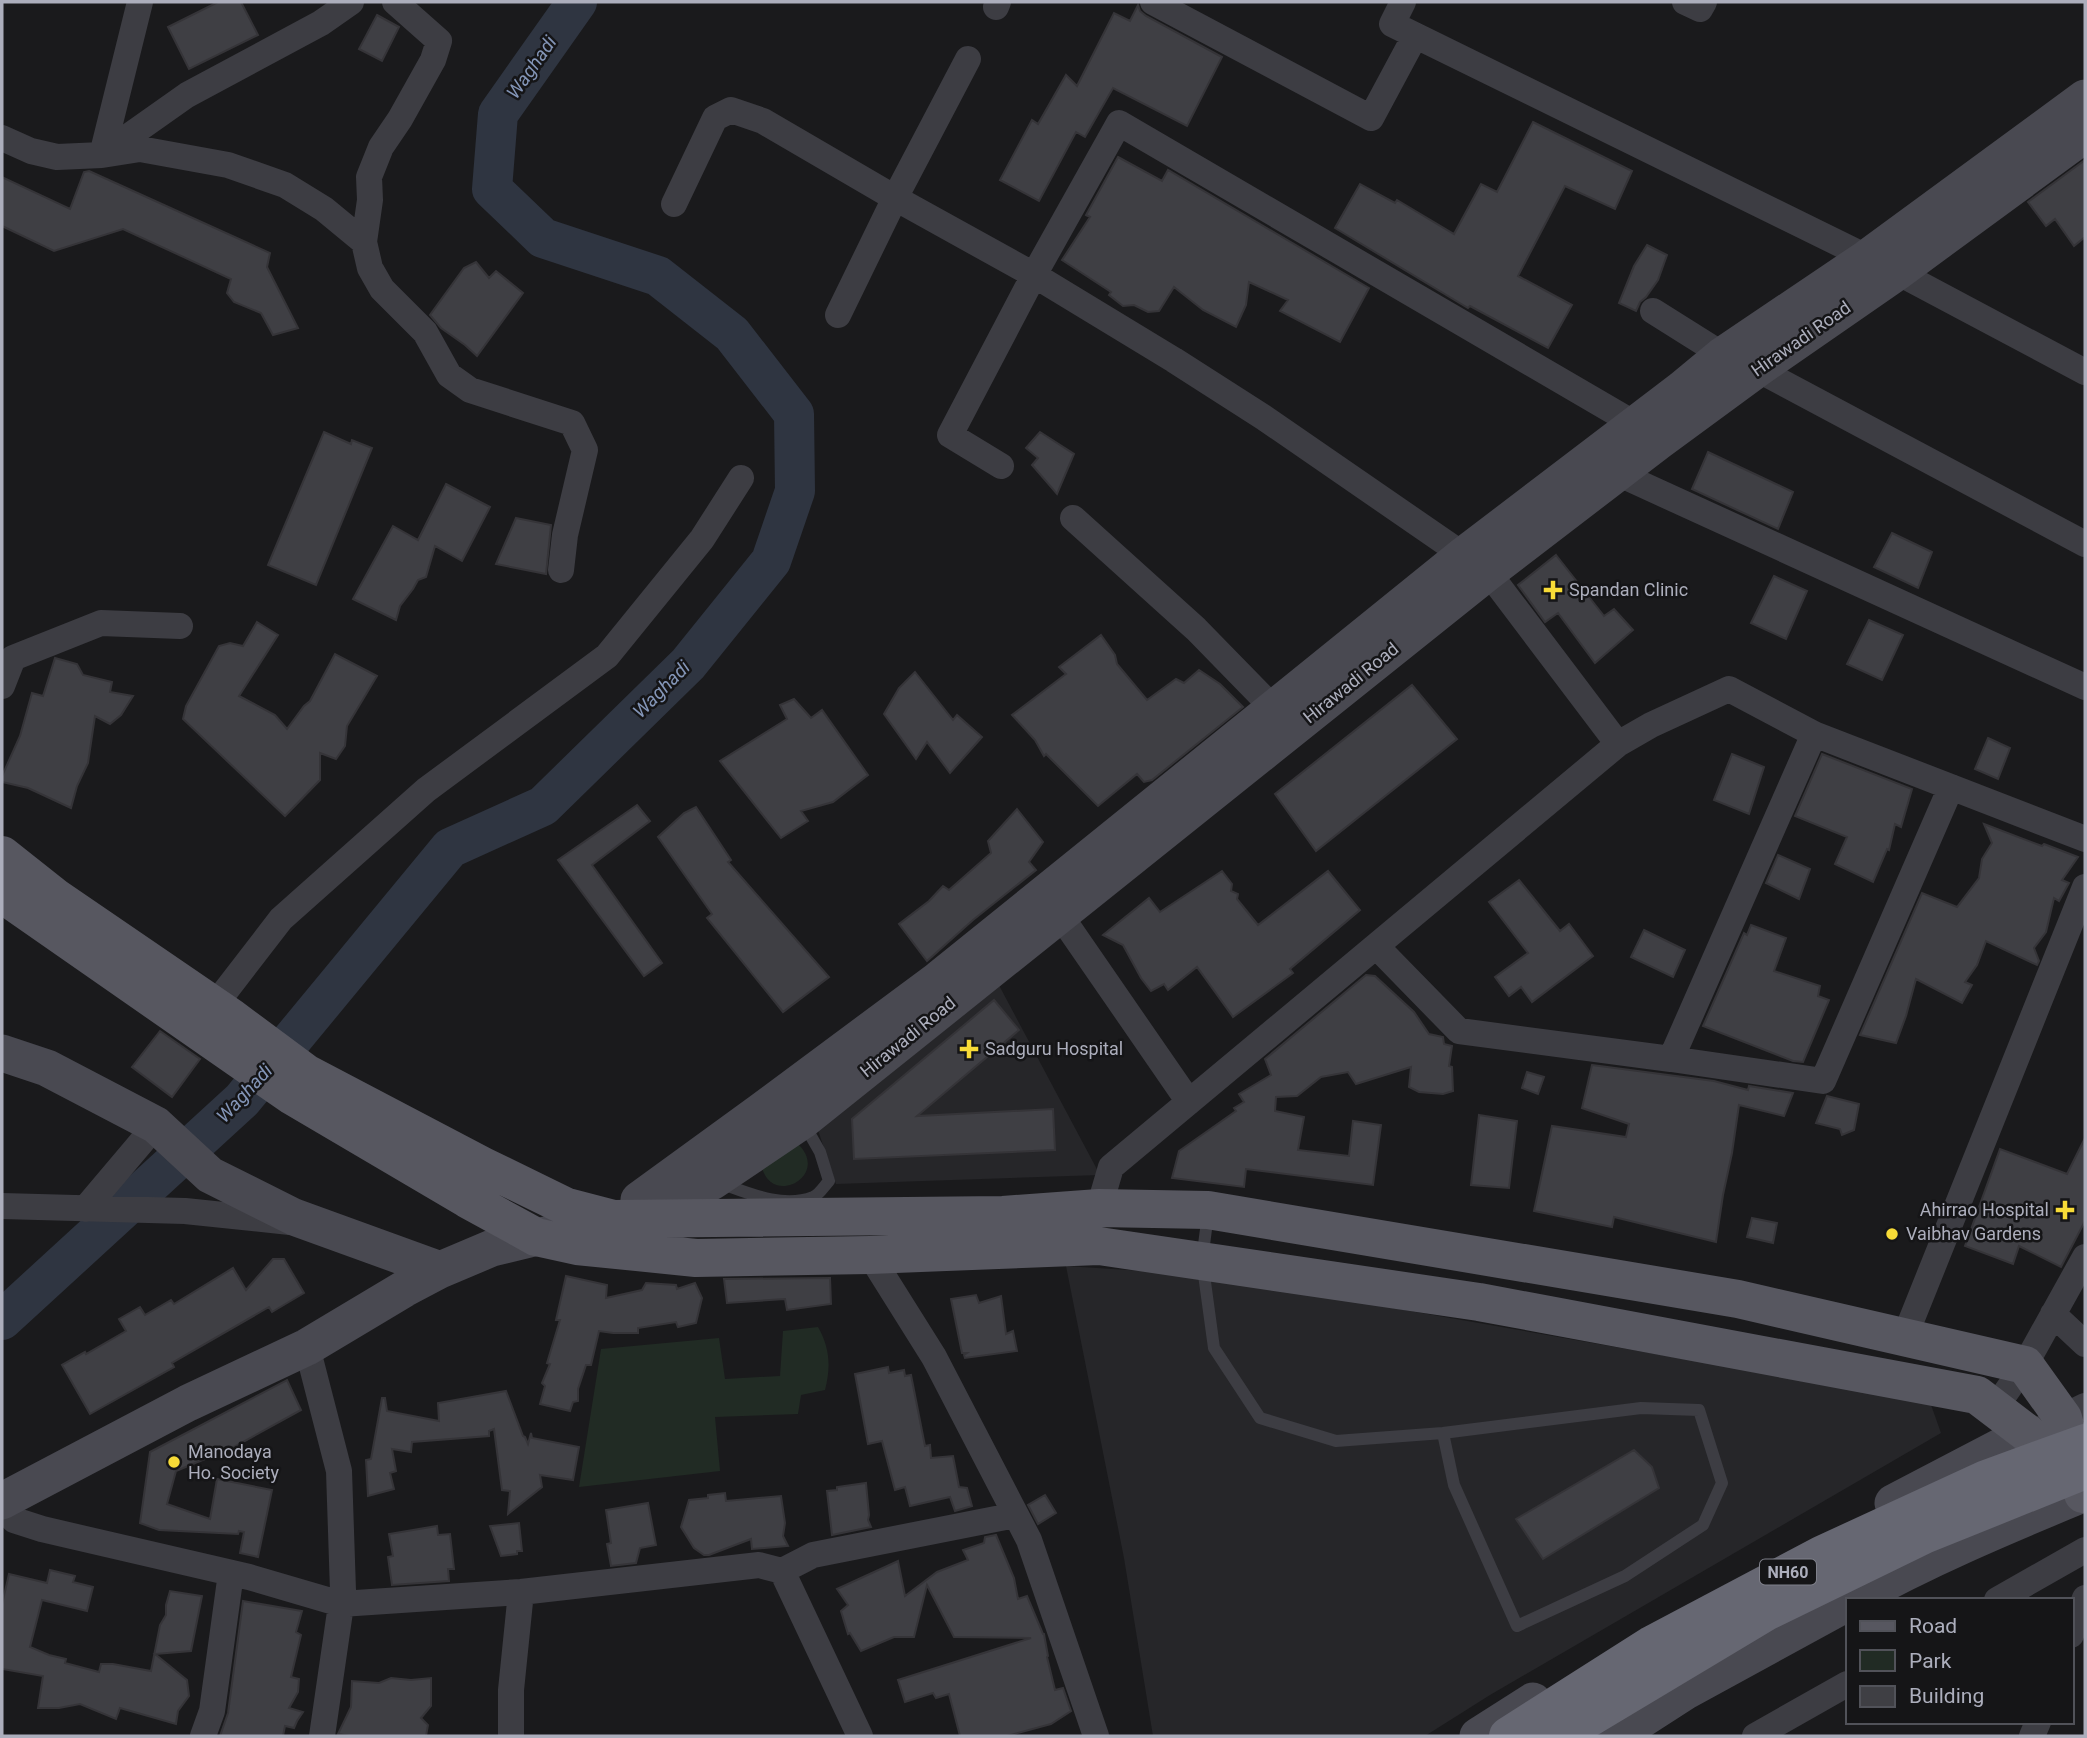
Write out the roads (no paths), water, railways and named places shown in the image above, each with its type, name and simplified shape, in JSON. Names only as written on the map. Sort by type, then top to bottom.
[{"type":"highway","name":"NH60","points":[[1508,1736],[1651,1644],[1821,1555],[1986,1479],[2080,1420]]},
{"type":"highway","name":"NH60","points":[[1559,1736],[1766,1612],[1924,1535],[2085,1485]]},
{"type":"main road","points":[[2,855],[299,1084],[467,1199],[536,1237],[577,1246],[696,1258],[870,1255],[1099,1246],[1520,1309],[1977,1395],[2027,1433],[2085,1485]]},
{"type":"main road","points":[[2,894],[75,947],[220,1022]]},
{"type":"main road","points":[[299,1084],[483,1166],[567,1207],[613,1219],[1003,1215],[1099,1208],[1208,1210],[1738,1299],[1905,1336],[2025,1365],[2080,1420],[2085,1485]]},
{"type":"street","points":[[102,155],[140,2]]},
{"type":"street","points":[[102,155],[187,95],[321,23],[351,2]]},
{"type":"street","points":[[395,2],[439,41],[433,60],[375,160],[369,177],[370,200],[364,242],[370,268],[382,289],[425,332],[449,376],[470,390],[572,423],[584,450],[565,535],[561,570]]},
{"type":"street","points":[[1153,2],[1371,118],[1415,36]]},
{"type":"street","points":[[1403,2],[1392,24],[1882,265],[2085,372]]},
{"type":"street","points":[[1685,2],[1700,9],[1704,2]]},
{"type":"street","points":[[838,314],[968,59]]},
{"type":"street","points":[[613,1219],[939,979],[1053,904],[1274,709],[1476,563],[1635,424],[1723,355],[1882,265],[2085,98]]},
{"type":"street","points":[[674,204],[715,118],[732,110],[763,121],[1034,275],[1263,417],[1476,563],[1618,744]]},
{"type":"street","points":[[1001,466],[950,435],[1034,275],[1119,124],[1635,424]]},
{"type":"street","name":"Hirawadi Road","points":[[5,1517],[188,1403],[307,1347],[440,1270],[492,1248],[672,1203],[713,1181],[802,1121],[1053,904],[1476,563],[1617,473],[1757,369],[1882,265],[2085,134]]},
{"type":"street","points":[[2,138],[31,151],[57,157],[102,155],[140,149],[228,165],[285,185],[324,209],[364,242]]},
{"type":"street","points":[[1653,311],[1723,355]]},
{"type":"street","points":[[1757,369],[2085,544]]},
{"type":"street","points":[[1617,473],[2085,687]]},
{"type":"street","points":[[220,1022],[281,919],[426,790],[607,656],[702,539],[741,478]]},
{"type":"street","points":[[1073,518],[1196,629],[1274,709]]},
{"type":"street","points":[[2,686],[13,659],[101,623],[180,626]]},
{"type":"street","points":[[1099,1208],[1111,1167],[1618,744],[1651,724],[1729,689],[1814,734],[2085,839]]},
{"type":"street","points":[[1671,1059],[1814,734]]},
{"type":"street","points":[[1376,946],[1459,1031],[1823,1081],[1951,787]]},
{"type":"street","points":[[1905,1336],[2085,887]]},
{"type":"street","points":[[1053,904],[1189,1102]]},
{"type":"street","points":[[2,1053],[47,1068],[156,1125],[210,1175],[294,1217],[440,1270]]},
{"type":"street","points":[[93,1209],[156,1125]]},
{"type":"street","points":[[2,1206],[186,1211],[314,1224]]},
{"type":"street","points":[[870,1255],[934,1357],[1029,1540],[1096,1736]]},
{"type":"street","points":[[1995,1408],[2025,1365],[2085,1257]]},
{"type":"street","points":[[2053,1314],[2085,1344]]},
{"type":"street","points":[[307,1347],[339,1471],[343,1591],[322,1736]]},
{"type":"street","points":[[1478,1736],[1634,1635],[1810,1547],[2027,1433],[2080,1420]]},
{"type":"street","points":[[1856,1598],[1888,1580],[2085,1485]]},
{"type":"street","points":[[5,1517],[41,1530],[231,1573],[341,1604],[521,1592],[759,1564],[782,1571],[813,1555],[1016,1515]]},
{"type":"street","points":[[2001,1598],[2085,1550]]},
{"type":"street","points":[[782,1571],[860,1736]]},
{"type":"street","points":[[203,1736],[212,1711],[231,1573]]},
{"type":"street","points":[[510,1736],[511,1690],[521,1592]]},
{"type":"street","points":[[2073,1629],[2085,1598]]},
{"type":"street","points":[[1616,1736],[1686,1691],[1846,1604]]},
{"type":"street","points":[[1755,1736],[1846,1685]]},
{"type":"lane","points":[[713,1181],[762,1197],[793,1201],[816,1196],[829,1181],[820,1152],[802,1121]]},
{"type":"lane","points":[[1208,1210],[1202,1260],[1214,1348],[1260,1418],[1336,1441],[1443,1433],[1641,1408],[1699,1410],[1722,1483],[1703,1525],[1625,1576],[1517,1626],[1454,1485],[1443,1433]]},
{"type":"waterway","name":"Waghadi","points":[[2,1320],[242,1100],[450,848],[543,806],[688,664],[771,561],[795,491],[794,414],[732,334],[658,276],[543,238],[492,189],[498,114],[577,2]]},
{"type":"place","name":"Spandan Clinic","points":[[1553,590]]},
{"type":"place","name":"Sadguru Hospital","points":[[969,1049]]},
{"type":"place","name":"Ahirrao Hospital","points":[[2065,1210]]},
{"type":"place","name":"Vaibhav Gardens","points":[[1892,1234]]},
{"type":"place","name":"Manodaya Ho. Society","points":[[174,1462]]}]
